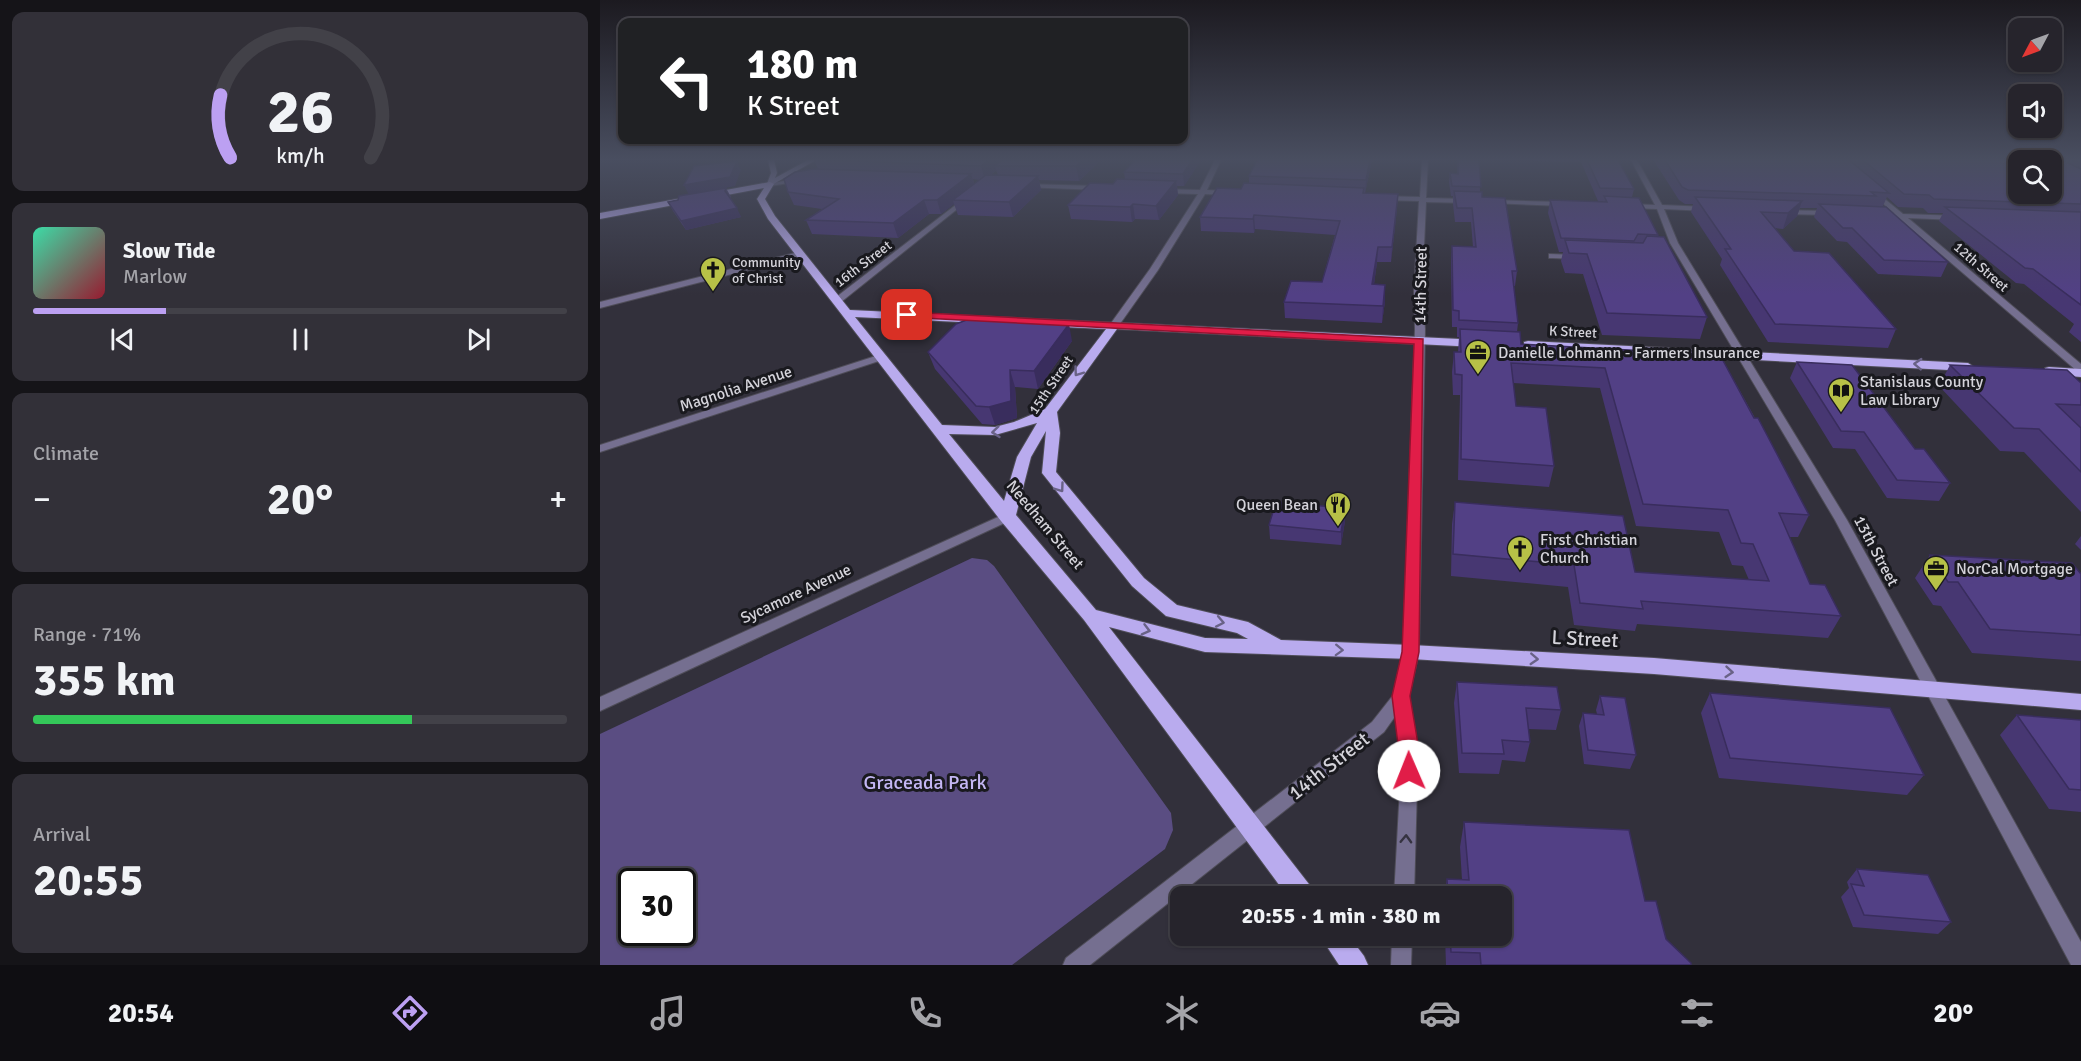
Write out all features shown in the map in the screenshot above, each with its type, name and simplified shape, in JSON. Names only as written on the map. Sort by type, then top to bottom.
[{"type":"main road","points":[[600,216],[658,205]]},
{"type":"main road","name":"Needham Street","points":[[765,205],[799,254],[838,300],[937,429],[1090,615],[1294,886]]},
{"type":"main road","points":[[848,313],[1493,344]]},
{"type":"main road","name":"15th Street","points":[[1008,517],[1024,457],[1050,412],[1114,326]]},
{"type":"main road","name":"K Street","points":[[1516,345],[1978,368]]},
{"type":"main road","points":[[2036,371],[2081,371]]},
{"type":"main road","points":[[937,429],[998,433],[1016,428],[1050,412],[1053,433],[1049,473],[1138,582],[1172,611],[1242,627],[1279,648]]},
{"type":"main road","name":"L Street","points":[[1090,615],[1205,645],[1411,652],[1654,666],[2081,702]]},
{"type":"main road","points":[[1341,946],[1355,965]]},
{"type":"street","name":"16th Street","points":[[838,300],[960,205]]},
{"type":"street","name":"15th Street","points":[[1114,326],[1154,270],[1194,205]]},
{"type":"street","name":"14th Street","points":[[1404,886],[1410,750],[1401,696],[1411,652],[1423,205]]},
{"type":"street","name":"12th Street","points":[[1888,205],[2081,371]]},
{"type":"street","points":[[1616,206],[1718,209]]},
{"type":"street","name":"13th Street","points":[[1659,207],[1674,243],[1841,520],[2081,963]]},
{"type":"street","points":[[1770,212],[1837,214]]},
{"type":"street","points":[[1871,215],[1965,218]]},
{"type":"street","points":[[600,305],[799,254]]},
{"type":"street","points":[[1552,256],[1588,257]]},
{"type":"street","name":"Magnolia Avenue","points":[[600,449],[882,357]]},
{"type":"street","name":"Sycamore Avenue","points":[[600,704],[1008,517]]},
{"type":"street","name":"14th Street","points":[[1072,965],[1378,727],[1401,696]]},
{"type":"street","points":[[1401,965],[1402,946]]},
{"type":"green space","name":"Graceada Park","points":[[972,558],[987,560],[994,566],[1171,813],[1173,830],[1165,849],[1012,965],[600,965],[600,734]]},
{"type":"building","points":[[670,205],[735,205],[737,208],[681,221]]},
{"type":"building","points":[[830,205],[917,205],[893,223],[806,220]]},
{"type":"building","points":[[1069,205],[1132,205],[1130,207]]},
{"type":"building","points":[[1207,205],[1397,205],[1392,247],[1378,247],[1372,284],[1385,285],[1383,306],[1284,302],[1291,281],[1322,282],[1340,221],[1254,215],[1253,219],[1200,217]]},
{"type":"building","points":[[1456,205],[1506,205],[1517,271],[1512,271],[1518,323],[1459,320],[1459,311],[1453,310],[1452,246],[1476,247],[1472,208],[1457,208]]},
{"type":"building","points":[[1551,205],[1643,205],[1658,235],[1638,234],[1634,241],[1561,238]]},
{"type":"building","points":[[1701,205],[1797,205],[1788,213],[1761,212],[1794,251],[1829,253],[1896,329],[1775,324],[1725,249],[1731,249]]},
{"type":"building","points":[[1820,205],[1886,207],[1948,262],[1884,260],[1852,228],[1843,228]]},
{"type":"building","points":[[1945,207],[2081,212],[2081,305],[2033,269],[2025,268]]},
{"type":"building","points":[[1647,236],[1664,237],[1707,317],[1607,313],[1587,254],[1569,253],[1565,240],[1643,243]]},
{"type":"building","points":[[969,319],[1069,324],[1034,371],[1010,370],[1011,401],[989,407],[976,406],[928,352],[956,324]]},
{"type":"building","points":[[1460,329],[1520,332],[1521,344],[1720,355],[1754,418],[1758,418],[1809,515],[1779,513],[1810,584],[1825,585],[1841,616],[1641,601],[1643,609],[1580,603],[1574,565],[1453,554],[1455,502],[1623,516],[1635,572],[1769,581],[1753,544],[1741,543],[1728,510],[1643,504],[1605,368],[1511,363],[1516,406],[1546,408],[1554,466],[1461,459],[1462,375],[1455,374],[1454,352],[1461,352]]},
{"type":"building","points":[[1797,362],[1852,365],[1915,449],[1924,449],[1950,483],[1897,480],[1864,432],[1841,431]]},
{"type":"building","points":[[1950,365],[2067,370],[2081,383],[2081,405],[2056,404],[2081,428],[2081,472],[2039,429],[2014,428]]},
{"type":"building","points":[[1276,502],[1345,508],[1341,532],[1269,525]]},
{"type":"building","points":[[1930,555],[2072,563],[2081,574],[2081,635],[1990,629],[1958,582],[1948,582]]},
{"type":"building","points":[[1457,682],[1557,687],[1561,710],[1526,708],[1530,742],[1502,740],[1504,754],[1462,753]]},
{"type":"building","points":[[1710,693],[1890,708],[1924,775],[1730,758]]},
{"type":"building","points":[[1600,696],[1625,698],[1636,755],[1588,750],[1583,713],[1604,715]]},
{"type":"building","points":[[2017,715],[2081,720],[2081,790],[2069,789]]},
{"type":"building","points":[[1464,822],[1629,830],[1645,901],[1656,901],[1666,939],[1691,965],[1481,965],[1480,953],[1451,952],[1451,946],[1512,946],[1512,886],[1447,886],[1447,879],[1469,880]]},
{"type":"building","points":[[1857,869],[1928,875],[1951,922],[1864,915],[1851,884],[1864,886]]},
{"type":"place","name":"Community of Christ","points":[[713,293]]},
{"type":"place","name":"Danielle Lohmann - Farmers Insurance","points":[[1478,376]]},
{"type":"place","name":"Stanislaus County Law Library","points":[[1841,414]]},
{"type":"place","name":"Queen Bean","points":[[1338,528]]},
{"type":"place","name":"First Christian Church","points":[[1520,572]]},
{"type":"place","name":"NorCal Mortgage","points":[[1936,592]]},
{"type":"route","points":[[907,315],[1419,342],[1411,652],[1401,696],[1410,750],[1409,771]]}]
